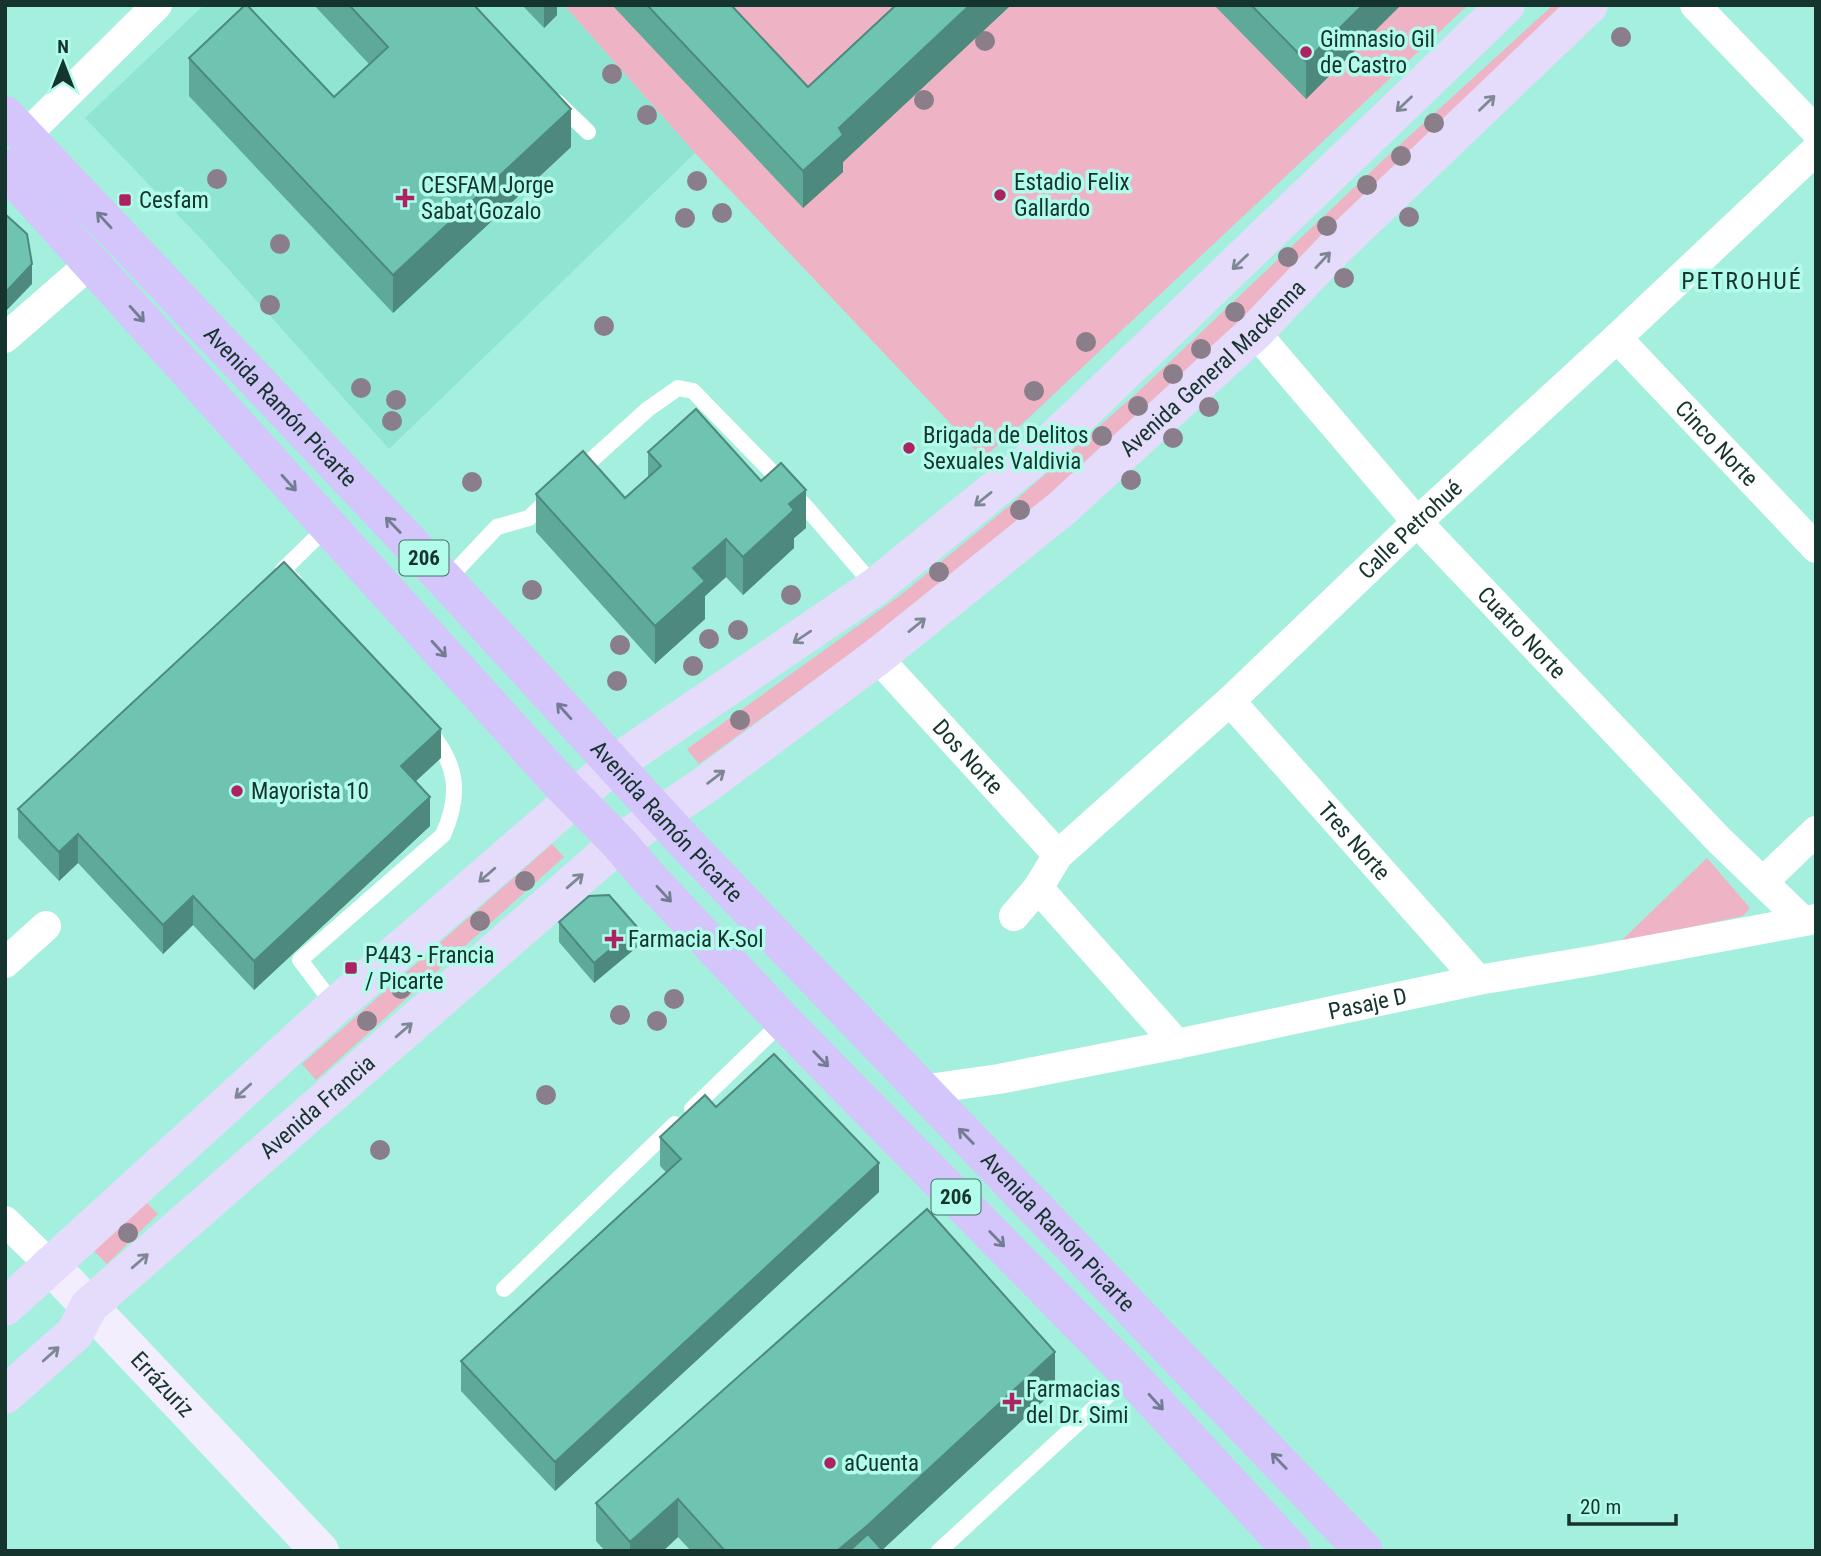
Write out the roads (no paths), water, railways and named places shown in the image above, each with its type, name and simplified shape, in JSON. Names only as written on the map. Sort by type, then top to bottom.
[{"type":"highway","name":"Avenida Ramón Picarte","points":[[15,125],[446,581],[613,765],[640,829],[647,876],[783,1021],[1130,1375],[1291,1551]]},
{"type":"highway","name":"Avenida Ramón Picarte","points":[[5,168],[553,775],[576,798],[640,829],[921,1090],[1364,1551]]},
{"type":"main road","points":[[5,1307],[335,1006],[613,765],[875,587],[1041,452],[1506,5]]},
{"type":"main road","name":"Avenida General Mackenna","points":[[640,829],[705,785],[877,657],[1061,509],[1255,332],[1334,249],[1590,5]]},
{"type":"main road","name":"Avenida Francia","points":[[5,1395],[75,1333],[89,1306],[298,1122],[640,829]]},
{"type":"main road","points":[[283,1055],[295,1069],[305,1093],[298,1122]]},
{"type":"street","points":[[15,125],[157,5]]},
{"type":"street","points":[[1695,5],[1816,131]]},
{"type":"street","name":"Calle Petrohué","points":[[1014,916],[1038,888],[1058,855],[1230,701],[1417,522],[1816,150]]},
{"type":"street","points":[[5,338],[91,263]]},
{"type":"street","name":"Cuatro Norte","points":[[1255,332],[1417,522],[1718,839],[1809,920]]},
{"type":"street","name":"Cinco Norte","points":[[1617,338],[1816,548]]},
{"type":"street","name":"Dos Norte","points":[[877,657],[1058,855]]},
{"type":"street","name":"Tres Norte","points":[[1230,701],[1478,980]]},
{"type":"street","points":[[1764,881],[1816,831]]},
{"type":"street","points":[[1038,888],[1177,1044]]},
{"type":"street","name":"Pasaje D","points":[[921,1090],[999,1079],[1478,980],[1809,920]]},
{"type":"street","points":[[5,963],[46,926]]},
{"type":"street","name":"Errázuriz","points":[[5,1221],[50,1265],[320,1551]]},
{"type":"lane","points":[[549,93],[588,132]]},
{"type":"lane","points":[[446,581],[497,527],[529,518],[648,408],[678,388],[694,391],[806,507],[875,587]]},
{"type":"lane","points":[[302,590],[283,569],[328,526]]},
{"type":"lane","points":[[335,1006],[300,960],[443,835],[452,816],[455,796],[449,760],[442,746],[413,713]]},
{"type":"lane","points":[[504,1289],[783,1021]]},
{"type":"lane","points":[[939,1551],[1130,1375]]},
{"type":"place","name":"Gimnasio Gil de Castro","points":[[1306,52]]},
{"type":"place","name":"Estadio Felix Gallardo","points":[[1000,195]]},
{"type":"place","name":"CESFAM Jorge Sabat Gozalo","points":[[405,198]]},
{"type":"place","name":"Cesfam","points":[[125,200]]},
{"type":"place","name":"Brigada de Delitos Sexuales Valdivia","points":[[909,448]]},
{"type":"place","name":"Mayorista 10","points":[[237,791]]},
{"type":"place","name":"Farmacia K-Sol","points":[[614,939]]},
{"type":"place","name":"P443 - Francia / Picarte","points":[[351,968]]},
{"type":"place","name":"Farmacias del Dr. Simi","points":[[1012,1402]]},
{"type":"place","name":"aCuenta","points":[[830,1463]]},
{"type":"district","name":"PETROHUÉ","points":[[1742,281]]}]
